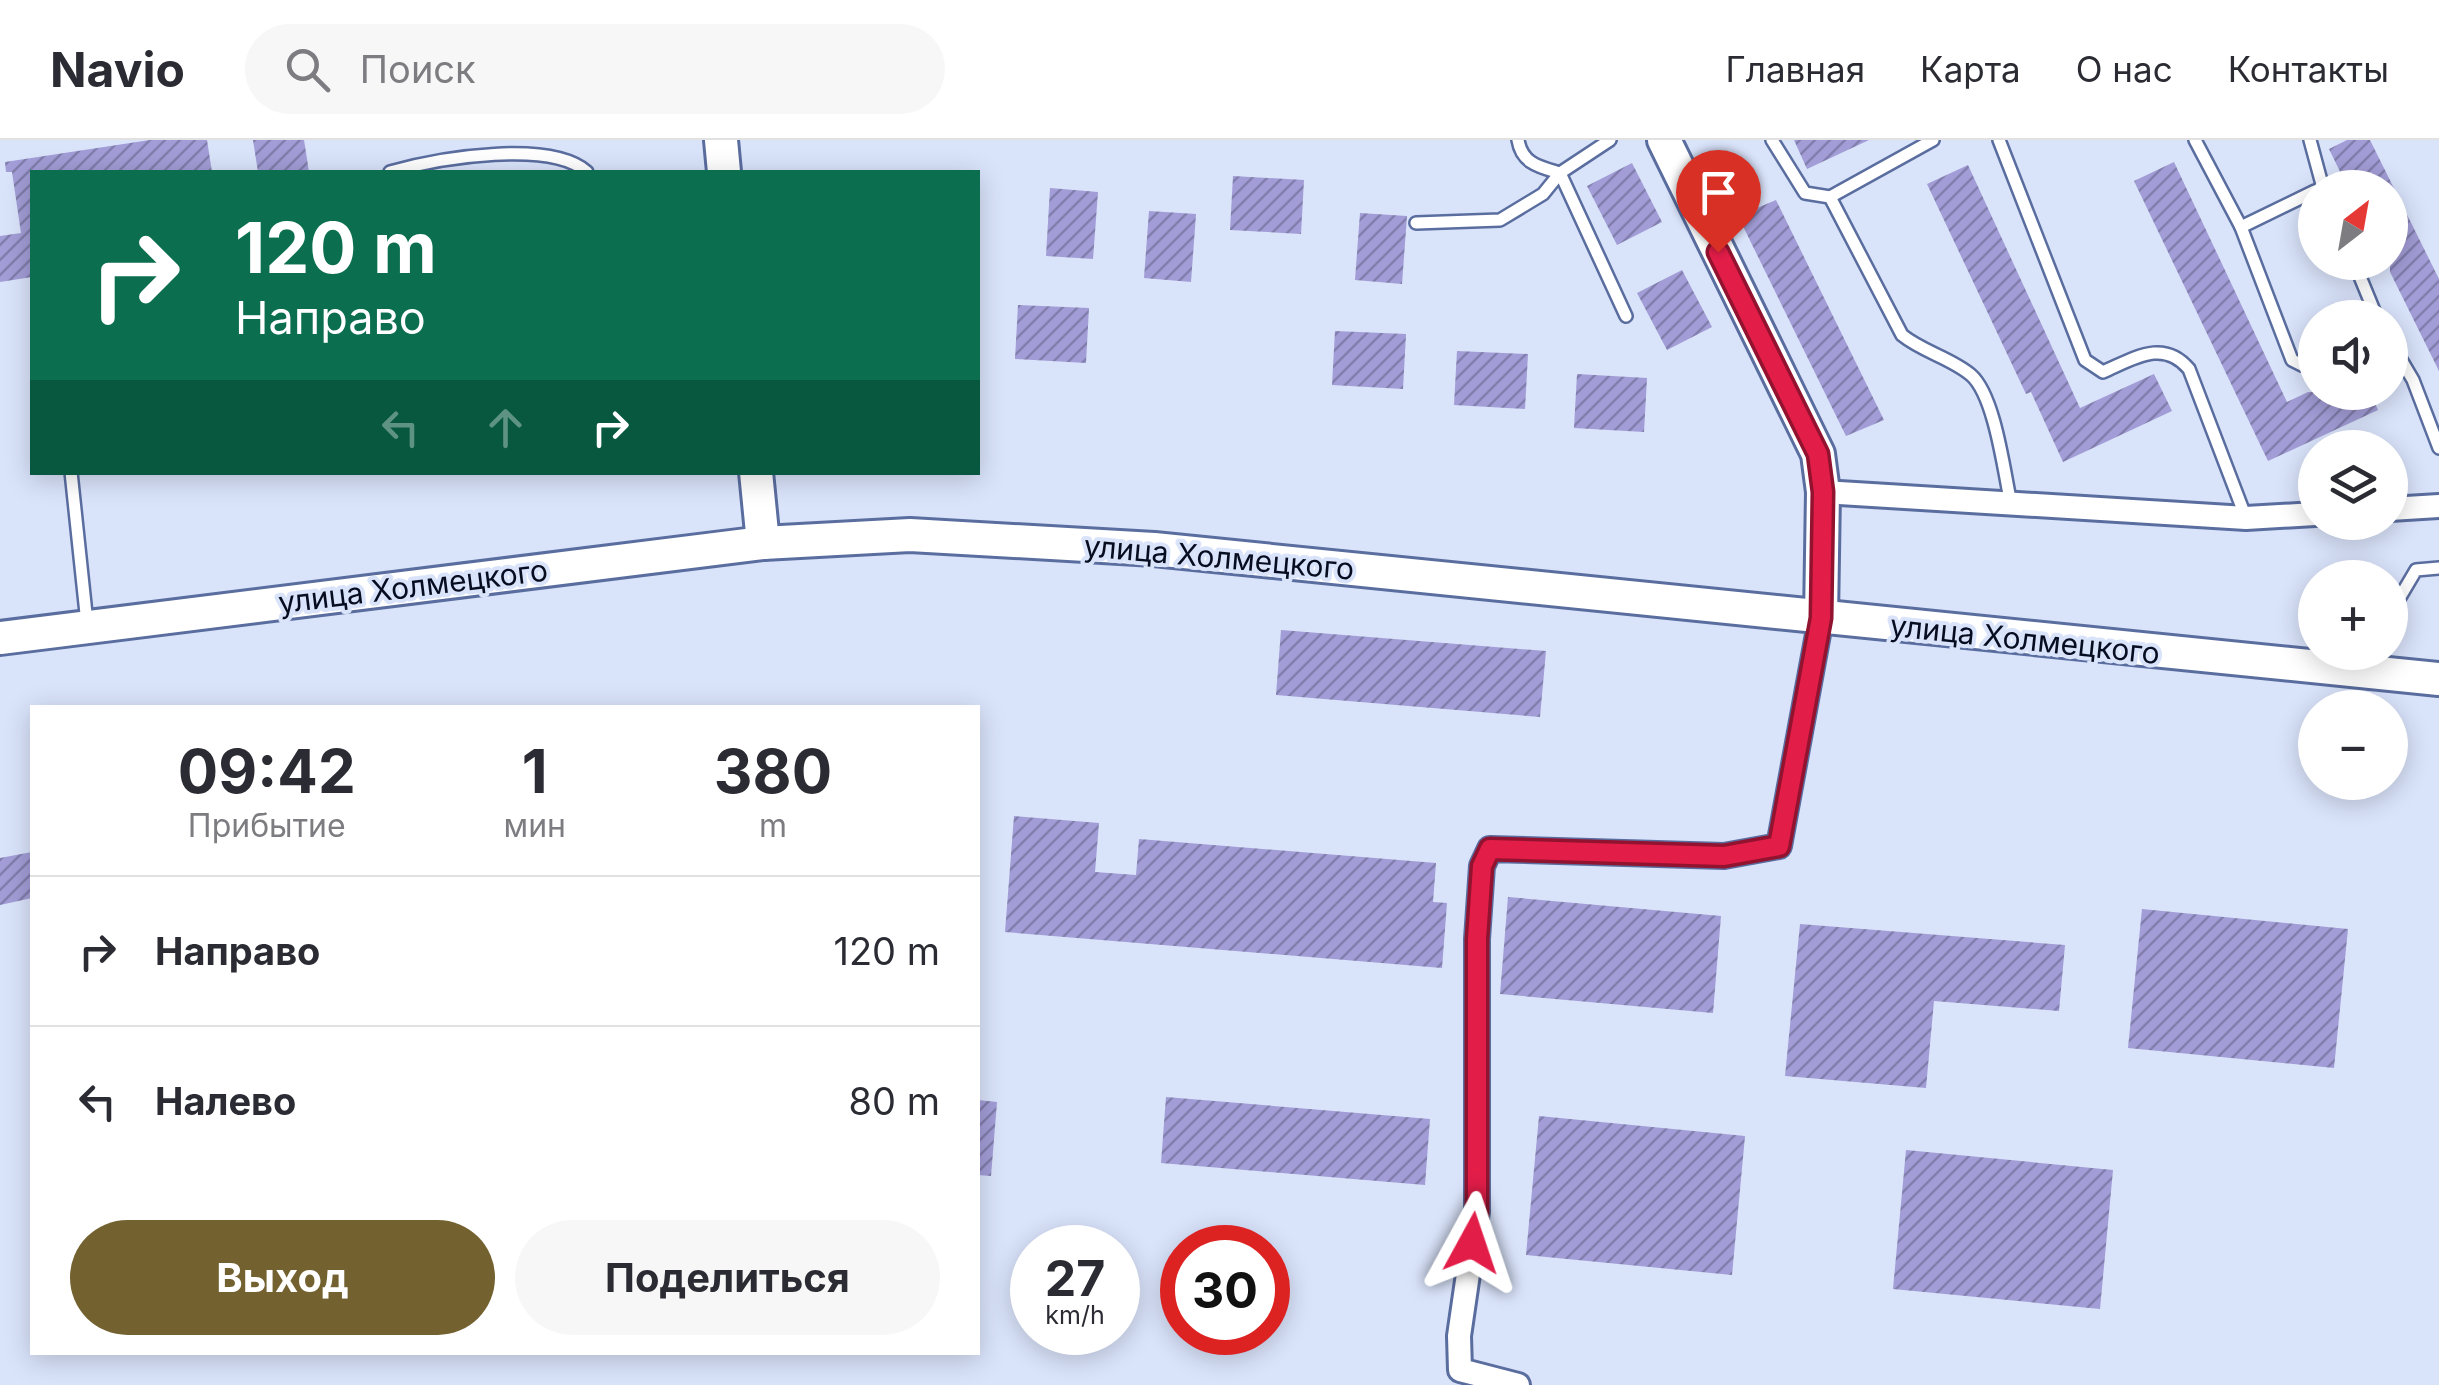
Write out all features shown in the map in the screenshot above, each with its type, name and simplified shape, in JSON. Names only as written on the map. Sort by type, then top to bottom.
[{"type":"street","points":[[721,140],[724,170]]},
{"type":"street","points":[[1518,1385],[1460,1370],[1459,1336],[1477,1212],[1477,939],[1482,866],[1490,849],[1724,856],[1779,846],[1821,618],[1823,492],[1818,454],[1671,146]]},
{"type":"street","points":[[756,475],[763,542]]},
{"type":"street","points":[[1823,492],[2246,518],[2298,515]]},
{"type":"street","points":[[2408,508],[2439,506]]},
{"type":"street","name":"улица Холмецкого","points":[[0,638],[763,542],[910,535],[1154,548],[1821,618],[2298,657]]},
{"type":"street","name":"улица Холмецкого","points":[[2397,670],[2439,680]]},
{"type":"lane","points":[[1518,140],[1520,150],[1535,166],[1560,173],[1626,316]]},
{"type":"lane","points":[[1416,222],[1500,220],[1543,194],[1560,173],[1610,140]]},
{"type":"lane","points":[[1772,140],[1805,193],[1830,197],[1933,140]]},
{"type":"lane","points":[[1999,140],[2085,360],[2102,372],[2152,352],[2165,351],[2181,360],[2189,370],[2246,518]]},
{"type":"lane","points":[[2195,140],[2242,227],[2292,360],[2298,363]]},
{"type":"lane","points":[[2310,140],[2318,170]]},
{"type":"lane","points":[[396,170],[479,142],[548,146],[577,157],[586,170]]},
{"type":"lane","points":[[1830,197],[1902,335],[1922,351],[1975,378],[1989,406],[2011,504]]},
{"type":"lane","points":[[2242,227],[2298,199]]},
{"type":"lane","points":[[2408,370],[2439,448]]},
{"type":"lane","points":[[71,475],[88,627]]},
{"type":"lane","points":[[2408,584],[2416,570],[2439,568]]},
{"type":"building","points":[[150,140],[207,140],[212,170],[30,170],[30,277],[0,282],[0,236],[21,233],[12,172],[6,172],[5,162]]},
{"type":"building","points":[[253,140],[304,140],[309,170],[258,170]]},
{"type":"building","points":[[1794,140],[1869,140],[1807,169]]},
{"type":"building","points":[[2347,140],[2370,140],[2385,170],[2339,170],[2329,149]]},
{"type":"building","points":[[2174,162],[2287,402],[2298,397],[2298,410],[2378,410],[2335,430],[2298,430],[2298,447],[2268,461],[2134,181]]},
{"type":"building","points":[[1632,163],[1662,222],[1617,245],[1587,186]]},
{"type":"building","points":[[1968,165],[2080,408],[2154,374],[2172,411],[2063,462],[2031,392],[2026,394],[1927,184]]},
{"type":"building","points":[[1233,176],[1304,180],[1301,234],[1230,230]]},
{"type":"building","points":[[1050,188],[1098,192],[1093,259],[1046,256]]},
{"type":"building","points":[[1776,200],[1884,420],[1846,436],[1738,216]]},
{"type":"building","points":[[1149,211],[1196,214],[1191,282],[1144,278]]},
{"type":"building","points":[[1360,213],[1407,216],[1402,284],[1355,280]]},
{"type":"building","points":[[2408,217],[2439,279],[2439,371],[2408,308],[2408,300],[2404,300],[2394,280],[2408,280]]},
{"type":"building","points":[[1682,270],[1712,327],[1667,350],[1637,293]]},
{"type":"building","points":[[1018,305],[1089,308],[1086,363],[1015,359]]},
{"type":"building","points":[[1335,331],[1406,334],[1403,389],[1332,385]]},
{"type":"building","points":[[1457,351],[1528,354],[1525,409],[1454,405]]},
{"type":"building","points":[[1577,374],[1647,378],[1644,432],[1574,428]]},
{"type":"building","points":[[1281,630],[1546,651],[1540,717],[1276,695]]},
{"type":"building","points":[[1014,816],[1099,823],[1095,872],[1136,875],[1139,839],[1436,863],[1433,902],[1447,903],[1442,968],[1005,932]]},
{"type":"building","points":[[30,852],[30,898],[0,905],[0,858]]},
{"type":"building","points":[[1508,897],[1721,916],[1713,1013],[1500,994]]},
{"type":"building","points":[[2142,909],[2348,929],[2334,1068],[2128,1048]]},
{"type":"building","points":[[1800,924],[2065,945],[2059,1011],[1934,1001],[1926,1088],[1785,1076]]},
{"type":"building","points":[[1166,1097],[1430,1119],[1425,1185],[1161,1163]]},
{"type":"building","points":[[980,1100],[997,1102],[991,1176],[980,1175]]},
{"type":"building","points":[[1539,1116],[1745,1136],[1732,1275],[1526,1255]]},
{"type":"building","points":[[1906,1150],[2113,1170],[2100,1309],[1893,1289]]},
{"type":"route","points":[[1472,1243],[1477,1212],[1477,939],[1482,866],[1490,849],[1724,856],[1779,846],[1821,618],[1823,492],[1818,454],[1718,252]]}]
